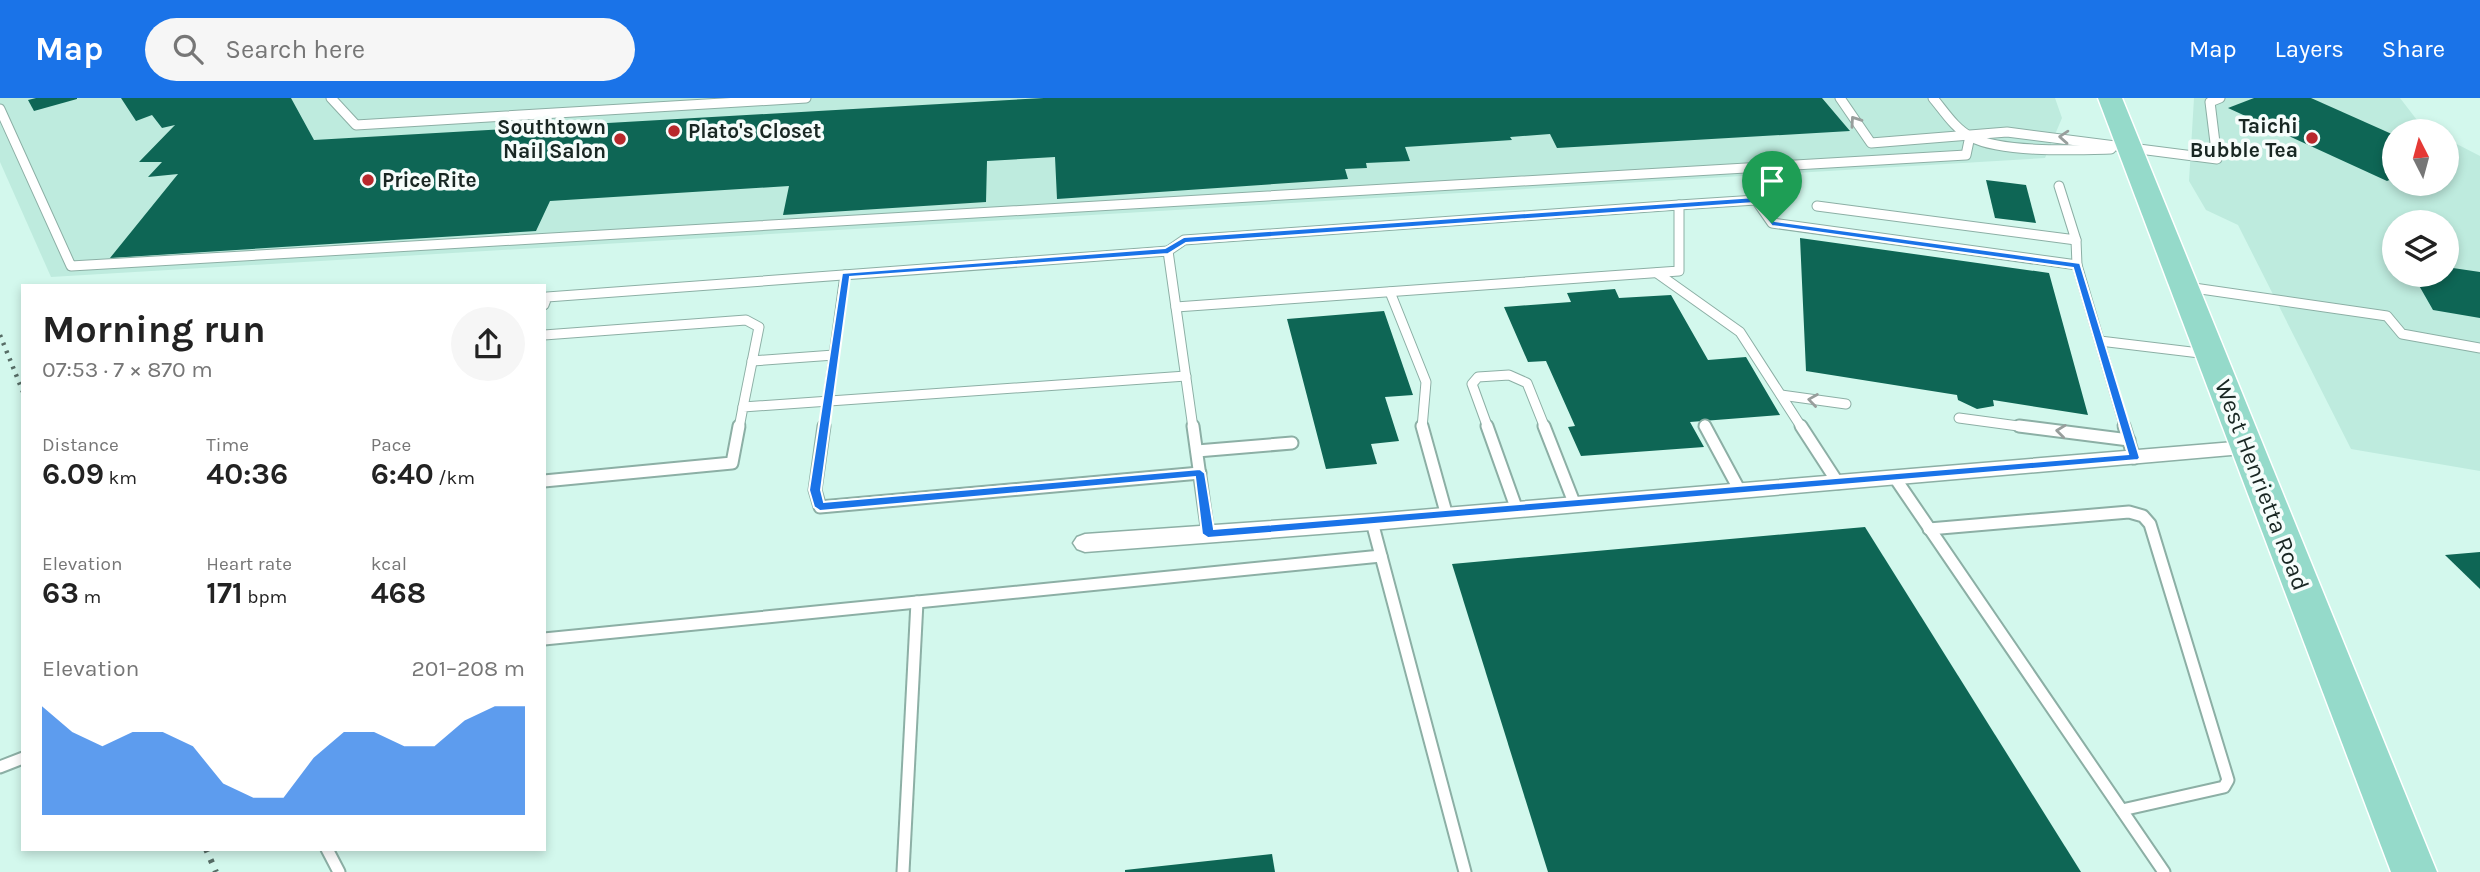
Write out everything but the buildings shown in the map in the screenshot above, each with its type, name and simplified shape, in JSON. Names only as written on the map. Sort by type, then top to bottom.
[{"type":"main road","name":"West Henrietta Road","points":[[2110,98],[2414,872]]},
{"type":"street","points":[[1085,543],[1895,478],[2132,449],[2246,448]]},
{"type":"lane","points":[[331,98],[356,125],[806,98]]},
{"type":"lane","points":[[1840,98],[1871,143],[1970,136],[1988,142],[2078,150],[2131,149],[2217,159],[2210,102],[2220,98]]},
{"type":"lane","points":[[1933,98],[1970,136]]},
{"type":"lane","points":[[0,109],[71,266],[1966,155],[1970,136]]},
{"type":"lane","points":[[1959,418],[2132,449],[2077,265],[2076,240],[2059,186]]},
{"type":"lane","points":[[546,300],[547,297],[1168,251],[1184,240],[1756,200],[1772,223],[2077,265]]},
{"type":"lane","points":[[1176,307],[1679,271],[1679,205]]},
{"type":"lane","points":[[1817,206],[2076,240]]},
{"type":"lane","points":[[1168,251],[1208,534]]},
{"type":"lane","points":[[1657,273],[1740,332],[1838,483]]},
{"type":"lane","points":[[845,275],[815,490],[820,507],[1200,473]]},
{"type":"lane","points":[[2184,287],[2387,316],[2402,334],[2480,348]]},
{"type":"lane","points":[[1390,292],[1426,382],[1421,424],[1447,516]]},
{"type":"lane","points":[[546,335],[746,320],[758,327],[732,463],[546,481]]},
{"type":"lane","points":[[2099,341],[2210,354]]},
{"type":"lane","points":[[752,361],[834,355]]},
{"type":"lane","points":[[1517,510],[1472,384],[1478,377],[1509,374],[1527,383],[1575,505]]},
{"type":"lane","points":[[743,407],[1186,376]]},
{"type":"lane","points":[[1781,395],[1846,404]]},
{"type":"lane","points":[[1705,425],[1740,491]]},
{"type":"lane","points":[[1197,451],[1292,443]]},
{"type":"lane","points":[[1895,478],[2164,872]]},
{"type":"lane","points":[[1929,529],[2129,512],[2143,516],[2150,524],[2228,780],[2224,787],[2122,810]]},
{"type":"lane","points":[[1372,522],[1465,872]]},
{"type":"lane","points":[[546,639],[1381,556]]},
{"type":"lane","points":[[903,872],[918,602]]},
{"type":"lane","points":[[0,767],[21,759]]},
{"type":"lane","points":[[328,851],[339,872]]},
{"type":"shaded area","points":[[0,98],[2055,98],[2062,118],[2045,158],[51,277],[0,162]]},
{"type":"shaded area","points":[[2194,98],[2400,98],[2416,119],[2382,119],[2382,196],[2459,196],[2459,145],[2480,156],[2480,471],[2351,449],[2238,225],[2206,210],[2189,181]]},
{"type":"railway","points":[[0,335],[21,387]]},
{"type":"railway","points":[[207,851],[216,872]]},
{"type":"place","name":"Plato's Closet","points":[[674,131]]},
{"type":"place","name":"Taichi Bubble Tea","points":[[2312,138]]},
{"type":"place","name":"Southtown Nail Salon","points":[[620,139]]},
{"type":"place","name":"Price Rite","points":[[368,180]]},
{"type":"route","points":[[1756,200],[1772,223],[2077,265],[2134,458],[1208,534],[1200,473],[820,507],[815,490],[845,275],[1168,251],[1184,240],[1756,200]]}]
